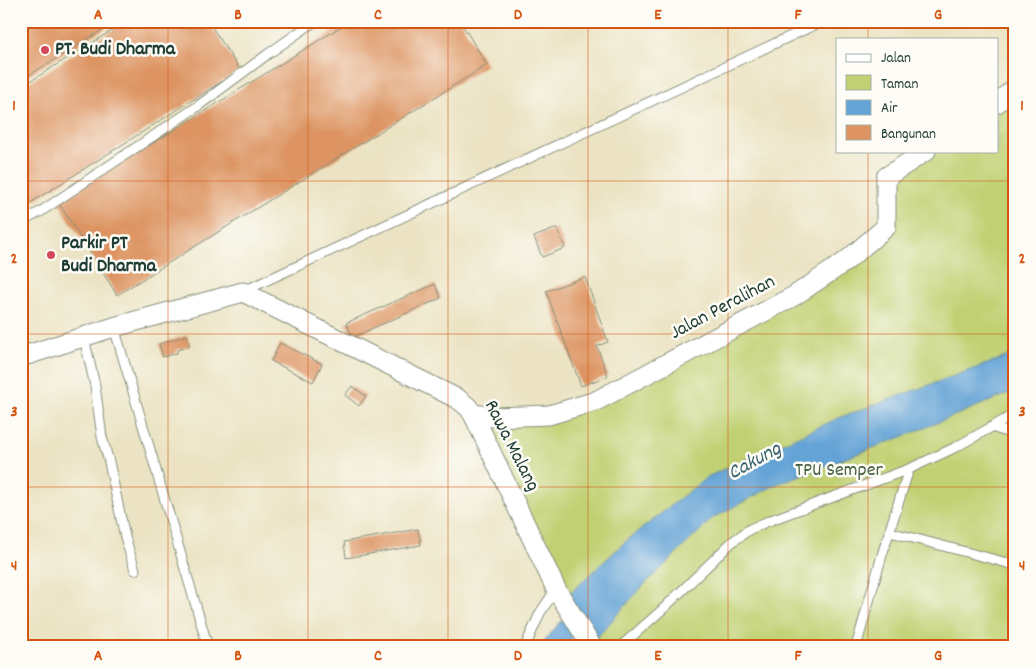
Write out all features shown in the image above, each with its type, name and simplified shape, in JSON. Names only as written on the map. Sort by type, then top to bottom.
[{"type":"street","points":[[998,101],[1015,88]]},
{"type":"street","name":"Jalan Peralihan","points":[[473,414],[493,417],[549,415],[596,401],[794,296],[845,262],[886,227],[886,178],[925,152]]},
{"type":"street","points":[[21,357],[114,327],[244,292]]},
{"type":"street","name":"Rawa Malang","points":[[244,292],[458,399],[468,406],[558,593],[591,645]]},
{"type":"lane","points":[[21,222],[40,212],[198,106],[315,21]]},
{"type":"lane","points":[[244,292],[824,21]]},
{"type":"lane","points":[[114,327],[208,647]]},
{"type":"lane","points":[[84,337],[102,437],[125,537],[135,570]]},
{"type":"lane","points":[[620,647],[663,609],[732,542],[750,529],[910,469],[954,448],[1015,414]]},
{"type":"lane","points":[[992,427],[1015,435]]},
{"type":"lane","points":[[856,647],[910,469]]},
{"type":"lane","points":[[890,532],[1015,565]]},
{"type":"lane","points":[[525,647],[540,613],[558,593]]},
{"type":"green space","name":"TPU Semper","points":[[1015,88],[1015,647],[592,647],[473,414],[549,415],[794,296],[886,227],[886,177],[924,152],[998,152],[998,102]]},
{"type":"water","name":"Cakung","points":[[1015,350],[1015,391],[907,435],[777,484],[713,518],[641,588],[591,644],[563,600],[625,542],[707,477],[841,417],[1006,357]]},
{"type":"water","points":[[571,619],[583,635],[573,636],[566,647],[540,647],[560,622]]},
{"type":"building","name":"PT. Budi Dharma","points":[[21,21],[117,21],[21,80]]},
{"type":"building","points":[[127,21],[208,21],[240,70],[24,207],[21,203],[21,87]]},
{"type":"building","points":[[350,21],[460,21],[487,65],[117,295],[58,202]]},
{"type":"building","points":[[557,228],[565,248],[542,257],[534,237]]},
{"type":"building","points":[[585,277],[608,342],[597,346],[608,376],[581,386],[546,291]]},
{"type":"building","points":[[435,284],[441,298],[353,337],[346,323]]},
{"type":"building","points":[[187,335],[190,346],[177,350],[177,353],[163,357],[159,344]]},
{"type":"building","points":[[280,343],[322,364],[313,382],[271,361]]},
{"type":"building","points":[[352,386],[366,396],[359,406],[345,395]]},
{"type":"building","points":[[418,529],[421,545],[346,558],[344,542]]},
{"type":"place","name":"PT. Budi Dharma","points":[[45,50]]},
{"type":"place","name":"Parkir PT Budi Dharma","points":[[51,255]]}]
